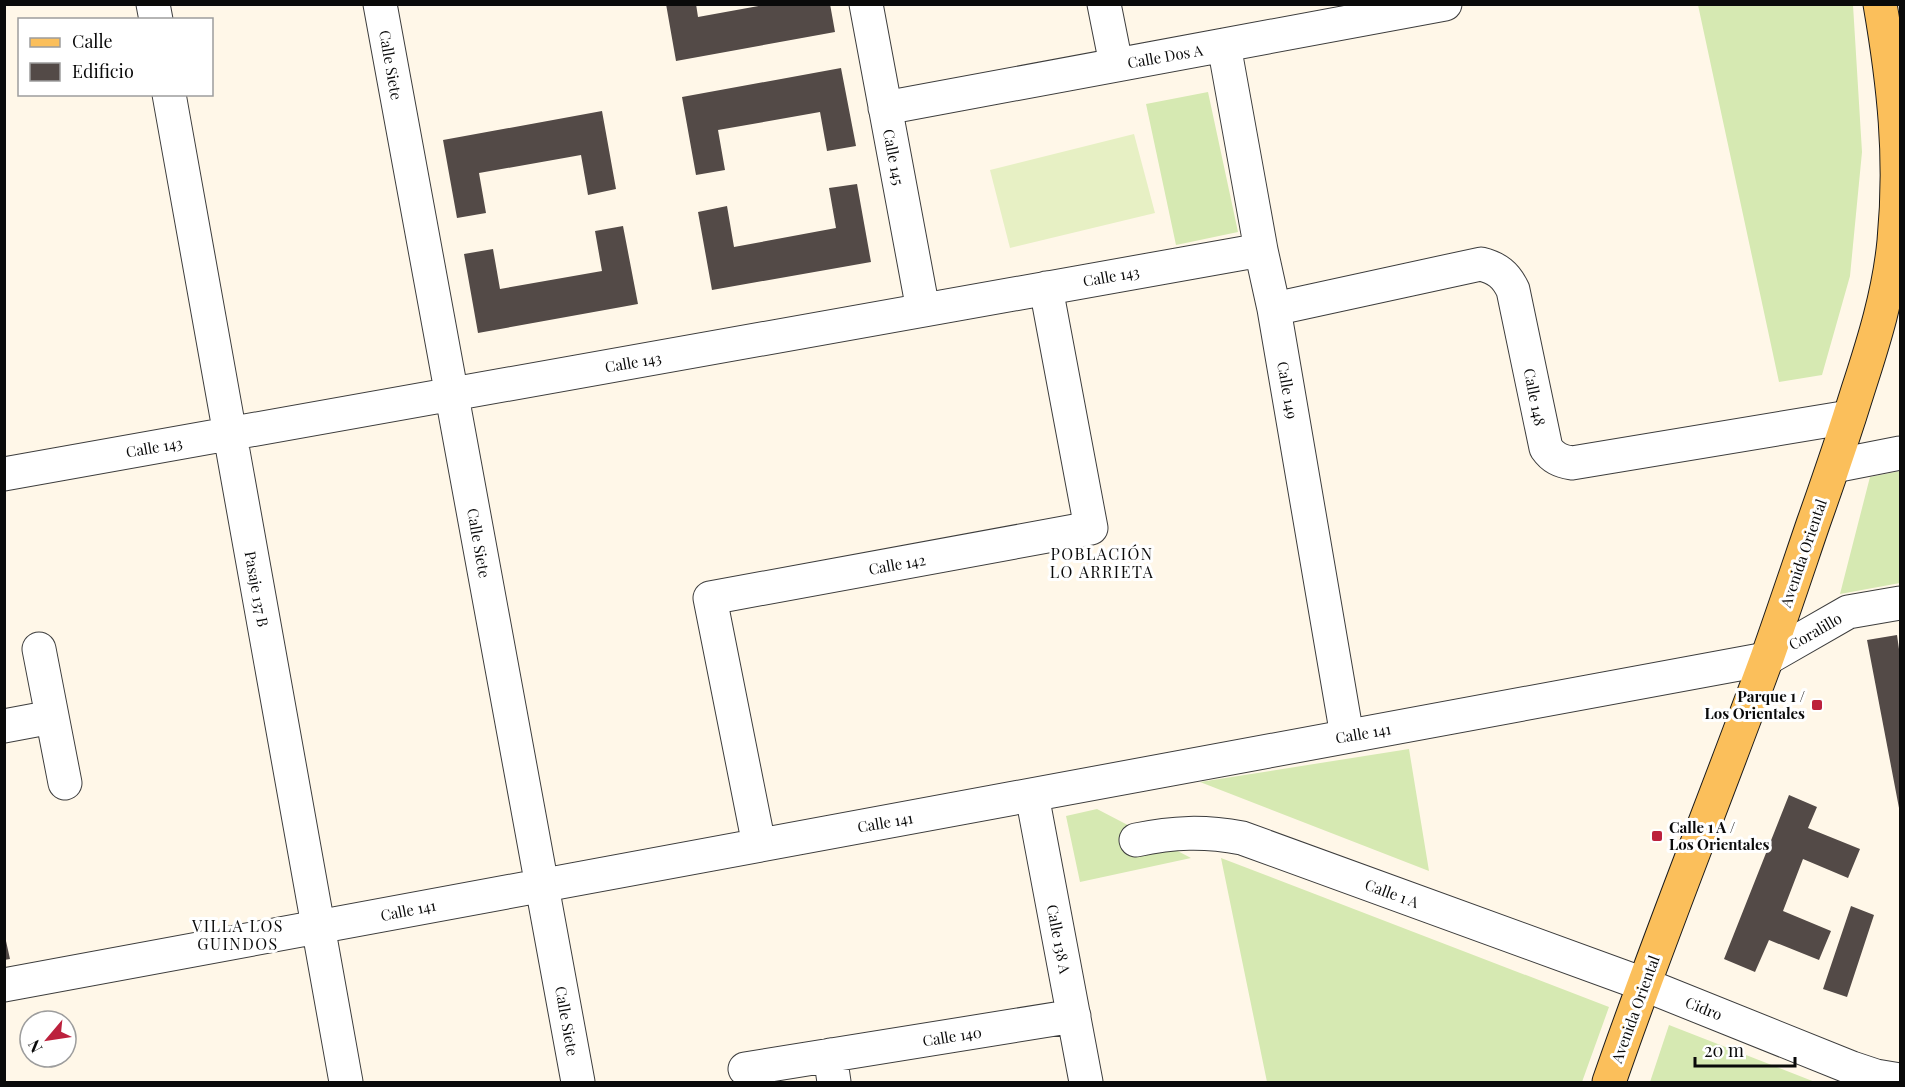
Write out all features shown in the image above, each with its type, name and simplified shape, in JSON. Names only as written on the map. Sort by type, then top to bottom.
[{"type":"main road","name":"Avenida Oriental","points":[[1609,1083],[1643,984],[1766,659],[1834,466],[1879,325],[1894,243],[1897,194],[1892,75],[1880,4]]},
{"type":"street","name":"Calle Siete","points":[[380,4],[578,1083]]},
{"type":"street","name":"Calle 145","points":[[866,4],[923,310]]},
{"type":"street","points":[[1104,4],[1116,64]]},
{"type":"street","name":"Calle Dos A","points":[[885,108],[1445,4]]},
{"type":"street","name":"Calle 149","points":[[1224,45],[1274,309],[1347,736]]},
{"type":"street","name":"Pasaje 137 B","points":[[169,96],[346,1083]]},
{"type":"street","name":"Calle 143","points":[[5,473],[1261,250]]},
{"type":"street","name":"Calle 148","points":[[1274,309],[1480,264],[1501,272],[1509,280],[1513,290],[1546,448],[1552,456],[1572,463],[1850,417]]},
{"type":"street","name":"Calle 142","points":[[759,845],[710,598],[1090,528],[1046,288]]},
{"type":"street","points":[[1834,466],[1900,453]]},
{"type":"street","name":"Coralillo","points":[[1766,659],[1848,612],[1900,603]]},
{"type":"street","points":[[39,649],[65,783]]},
{"type":"street","name":"Calle 141","points":[[4,985],[1766,659]]},
{"type":"street","points":[[4,726],[52,717]]},
{"type":"street","name":"Calle 138 A","points":[[1032,795],[1086,1083]]},
{"type":"street","name":"Calle 1 A","points":[[1136,840],[1159,835],[1199,832],[1242,838],[1643,984]]},
{"type":"street","name":"Cidro","points":[[1643,984],[1852,1068],[1876,1076],[1900,1080]]},
{"type":"street","name":"Calle 140","points":[[745,1069],[832,1069],[1074,1016]]},
{"type":"green space","points":[[1698,5],[1853,5],[1862,152],[1850,276],[1822,375],[1779,382]]},
{"type":"green space","points":[[1208,92],[1238,232],[1176,245],[1146,104]]},
{"type":"green space","points":[[1134,134],[1155,213],[1010,248],[990,170]]},
{"type":"green space","points":[[1900,471],[1900,583],[1840,594],[1870,477]]},
{"type":"green space","points":[[1409,749],[1429,871],[1200,782]]},
{"type":"green space","points":[[1097,809],[1191,858],[1080,882],[1066,816]]},
{"type":"green space","points":[[1221,858],[1609,1007],[1582,1082],[1267,1082]]},
{"type":"green space","points":[[1669,1025],[1815,1082],[1650,1082]]},
{"type":"building","points":[[666,4],[696,4],[698,17],[770,4],[830,4],[835,32],[676,61]]},
{"type":"building","points":[[841,68],[856,146],[827,151],[820,112],[718,130],[725,170],[696,175],[682,97]]},
{"type":"building","points":[[602,111],[616,189],[588,195],[581,155],[479,173],[486,213],[457,218],[443,140]]},
{"type":"building","points":[[857,184],[871,262],[712,290],[698,212],[727,206],[734,247],[836,228],[829,188]]},
{"type":"building","points":[[623,226],[638,304],[478,333],[464,254],[493,249],[500,289],[602,271],[595,231]]},
{"type":"building","points":[[1897,635],[1900,656],[1899,808],[1867,640]]},
{"type":"building","points":[[1789,795],[1817,807],[1808,828],[1860,849],[1848,878],[1803,859],[1783,911],[1831,931],[1819,960],[1769,940],[1755,972],[1724,959]]},
{"type":"building","points":[[1851,906],[1874,915],[1847,997],[1823,989]]},
{"type":"building","points":[[4,932],[10,959],[4,960]]},
{"type":"place","name":"Parque 1 / Los Orientales","points":[[1817,705]]},
{"type":"place","name":"Calle 1 A / Los Orientales","points":[[1657,836]]},
{"type":"district","name":"POBLACIÓN LO ARRIETA","points":[[1102,562]]},
{"type":"district","name":"VILLA LOS GUINDOS","points":[[238,934]]}]
